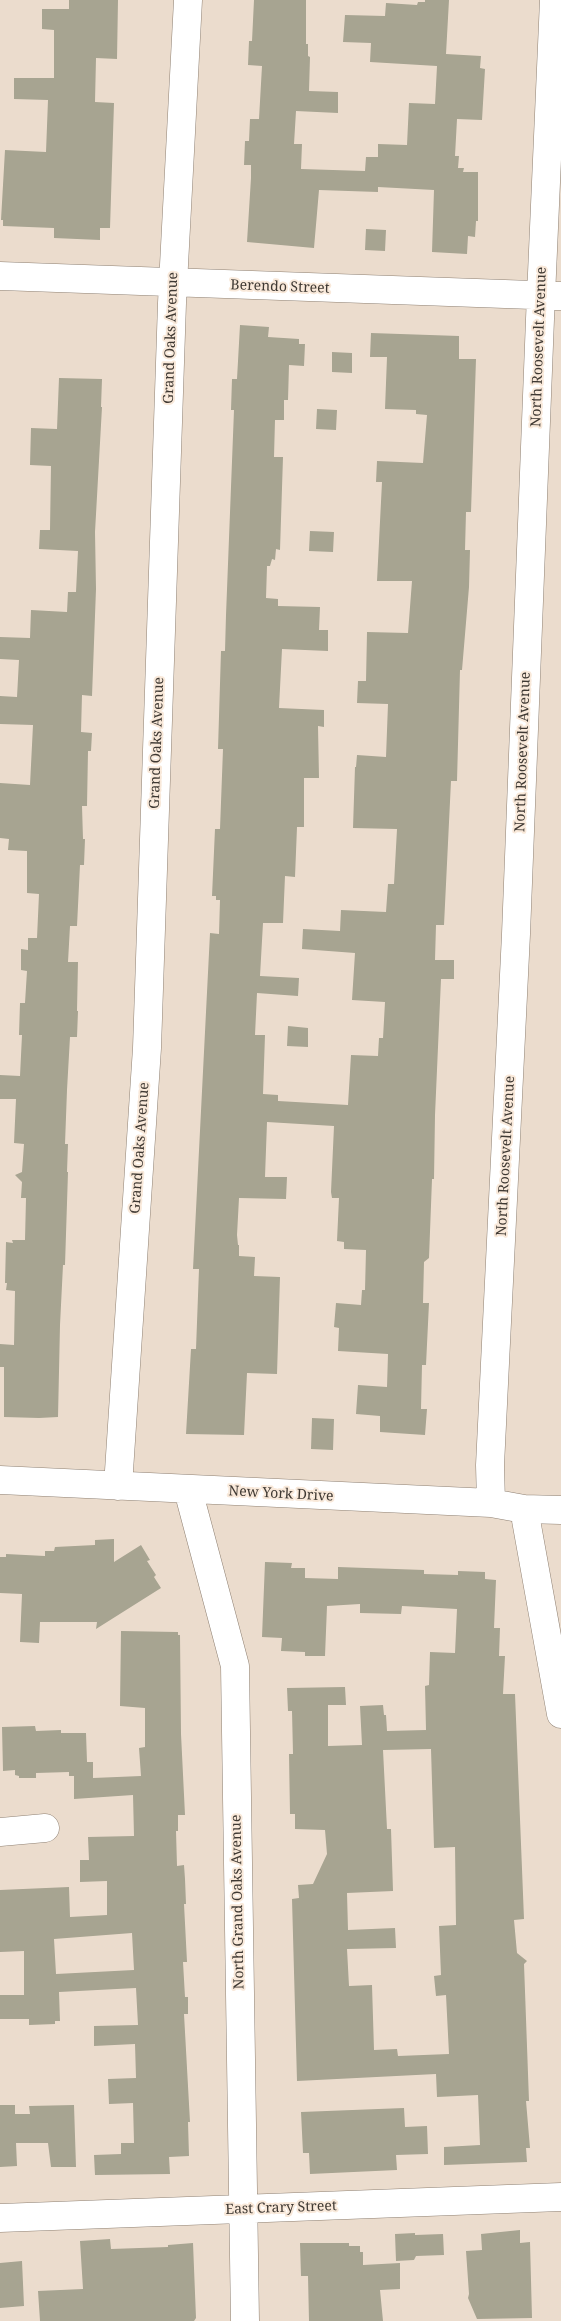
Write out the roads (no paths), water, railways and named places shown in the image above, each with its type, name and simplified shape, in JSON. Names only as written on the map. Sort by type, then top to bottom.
[{"type":"street","name":"Grand Oaks Avenue","points":[[118,1486],[147,1048],[173,283],[188,0]]},
{"type":"street","name":"North Roosevelt Avenue","points":[[491,1503],[490,1465],[516,934],[551,296],[554,0]]},
{"type":"street","name":"Berendo Street","points":[[0,276],[551,296]]},
{"type":"street","name":"New York Drive","points":[[0,1480],[491,1503],[524,1509],[561,1510]]},
{"type":"street","name":"North Grand Oaks Avenue","points":[[188,1490],[235,1666],[245,2321]]},
{"type":"street","points":[[524,1509],[561,1714]]},
{"type":"street","points":[[0,1832],[45,1828]]},
{"type":"street","name":"East Crary Street","points":[[0,2218],[561,2197]]}]
